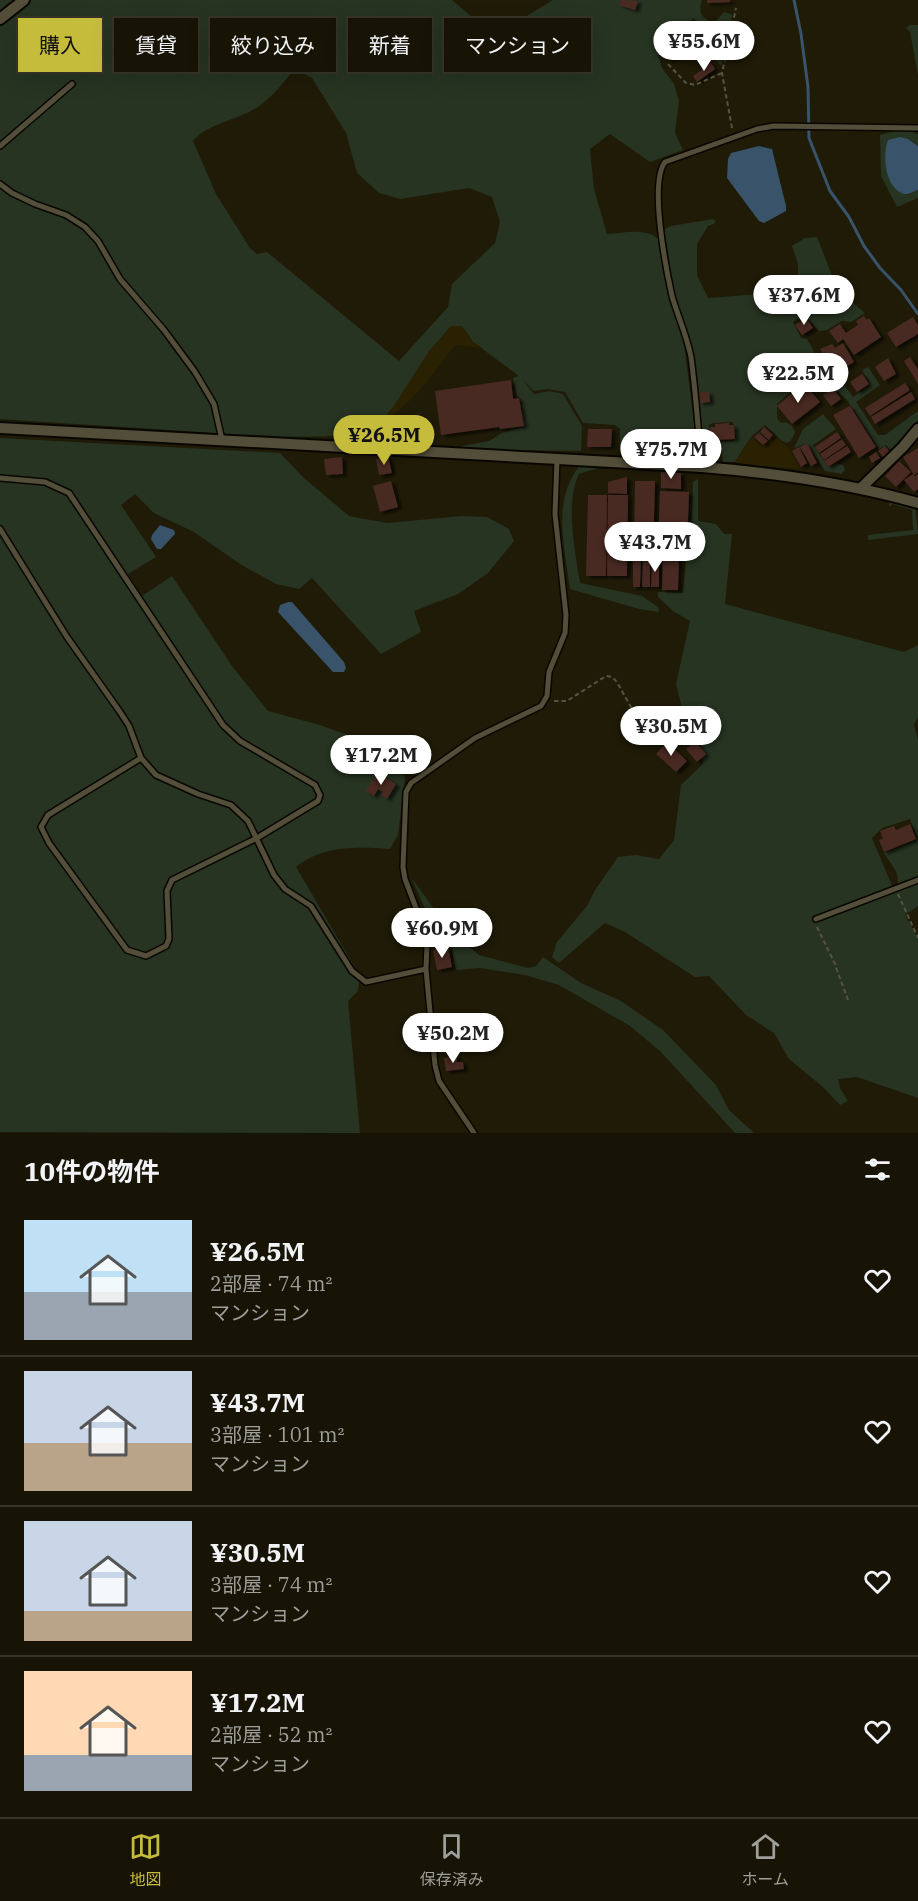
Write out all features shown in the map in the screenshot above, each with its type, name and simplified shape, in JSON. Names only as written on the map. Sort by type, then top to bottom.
[{"type":"street","points":[[0,19],[24,0]]},
{"type":"street","points":[[0,428],[764,472],[861,488],[918,503]]},
{"type":"street","points":[[861,488],[918,429]]},
{"type":"lane","points":[[0,146],[72,84]]},
{"type":"lane","points":[[702,467],[691,358],[686,334],[673,298],[666,261],[657,184],[660,168],[665,162],[757,129],[774,126],[918,128]]},
{"type":"lane","points":[[0,184],[12,193],[35,204],[66,215],[85,227],[98,241],[120,279],[164,330],[195,372],[214,404],[222,440]]},
{"type":"lane","points":[[474,1133],[439,1081],[435,1065],[426,969],[427,943],[403,867],[406,792],[411,783],[475,738],[541,706],[546,699],[549,672],[565,633],[566,615],[555,514],[557,459]]},
{"type":"lane","points":[[0,478],[45,482],[69,493],[223,725],[240,741],[315,785],[320,795],[318,801],[257,838],[172,880],[167,891],[168,939],[166,946],[146,956],[127,951],[49,843],[42,827],[48,815],[141,758]]},
{"type":"lane","points":[[0,529],[67,637],[125,719],[141,758],[156,775],[198,795],[231,805],[248,820],[274,875],[285,889],[311,906],[352,971],[360,979],[366,982],[426,969]]},
{"type":"lane","points":[[816,919],[918,880]]},
{"type":"path","points":[[734,137],[722,73],[736,8]]},
{"type":"path","points":[[668,64],[686,83],[695,86],[722,73]]},
{"type":"path","points":[[546,699],[557,702],[567,701],[606,676],[617,682],[642,727]]},
{"type":"path","points":[[895,889],[918,938]]},
{"type":"path","points":[[816,919],[816,924],[834,962],[848,1000]]},
{"type":"green space","points":[[0,0],[452,0],[473,18],[444,18],[444,72],[591,72],[591,18],[523,18],[553,0],[702,0],[700,8],[702,14],[713,24],[724,12],[732,15],[721,66],[700,40],[706,32],[694,18],[656,46],[662,68],[674,84],[679,101],[675,133],[683,150],[650,162],[610,134],[590,149],[594,189],[607,234],[642,232],[659,240],[669,301],[683,336],[697,445],[694,452],[678,458],[622,453],[620,429],[615,425],[583,423],[565,392],[547,389],[534,391],[523,380],[534,394],[549,391],[563,394],[582,426],[581,451],[463,449],[462,446],[489,441],[502,433],[524,427],[521,399],[516,394],[513,378],[519,376],[473,342],[462,326],[372,432],[352,436],[275,437],[0,419]],"holes":[[[210,18],[336,18],[336,72],[301,72],[312,78],[346,133],[357,173],[379,193],[400,199],[469,188],[492,197],[500,222],[495,243],[452,284],[448,307],[399,361],[267,252],[257,254],[250,248],[216,194],[193,141],[207,130],[259,106],[274,94],[292,72],[210,72]]]},
{"type":"green space","points":[[910,25],[918,25],[918,75],[910,32],[906,28]]},
{"type":"green space","points":[[895,131],[909,131],[918,134],[918,146],[908,139],[907,195],[918,190],[918,198],[897,207],[881,176],[880,135]]},
{"type":"green space","points":[[713,219],[716,221],[708,226],[697,244],[697,275],[708,298],[798,291],[798,264],[792,246],[805,238],[817,237],[836,286],[865,313],[851,322],[842,321],[827,330],[819,331],[804,314],[793,322],[801,338],[807,339],[817,361],[806,377],[777,404],[777,418],[781,423],[786,422],[792,426],[795,432],[787,443],[765,425],[751,437],[735,462],[723,462],[720,442],[734,441],[736,437],[733,422],[709,425],[713,442],[702,446],[693,359],[688,332],[675,297],[665,233],[665,229],[671,226]]},
{"type":"green space","points":[[868,367],[880,385],[856,402],[878,435],[885,435],[918,411],[918,420],[915,425],[891,451],[886,445],[879,449],[847,400],[837,391],[842,382],[853,397],[869,386],[870,383],[862,370]]},
{"type":"green space","points":[[823,414],[836,429],[813,445],[828,467],[843,465],[845,470],[841,474],[825,471],[807,443],[794,448],[803,429]]},
{"type":"green space","points":[[0,438],[280,453],[304,478],[349,516],[387,523],[462,516],[487,517],[509,529],[514,541],[488,573],[458,594],[414,611],[421,632],[381,654],[312,578],[299,589],[276,584],[240,564],[194,532],[154,513],[135,494],[121,505],[156,557],[128,574],[142,596],[172,576],[232,666],[268,711],[320,725],[367,742],[394,762],[405,777],[398,835],[390,849],[353,848],[329,851],[296,867],[360,976],[358,991],[348,1001],[360,1133],[0,1132]]},
{"type":"green space","points":[[580,465],[601,467],[579,474],[575,486],[572,527],[580,583],[642,596],[658,607],[659,612],[639,609],[570,589],[563,541],[563,509],[571,479]]},
{"type":"green space","points":[[698,479],[698,521],[716,524],[724,534],[732,534],[725,604],[904,652],[918,645],[918,717],[914,725],[918,740],[918,906],[905,915],[918,938],[918,1098],[857,1077],[838,1079],[840,1088],[848,1101],[840,1105],[823,1087],[789,1059],[774,1033],[746,1015],[709,976],[695,977],[625,932],[605,923],[559,963],[552,957],[557,942],[587,906],[618,857],[636,855],[659,859],[674,840],[681,785],[703,764],[699,739],[682,708],[676,684],[690,621],[673,611],[658,597],[658,592],[683,593],[686,561],[690,552],[693,482]],"holes":[[[910,819],[917,837],[916,841],[884,853],[897,875],[898,884],[893,888],[872,838],[882,828]]]},
{"type":"green space","points":[[889,499],[915,506],[918,534],[868,540],[868,535],[913,530],[912,510],[892,504],[889,506]]},
{"type":"green space","points":[[411,877],[451,932],[479,955],[528,968],[536,966],[543,957],[581,983],[621,1001],[663,1030],[716,1085],[729,1110],[754,1133],[735,1133],[661,1052],[630,1026],[559,985],[525,975],[480,968],[456,970],[451,945],[438,935],[432,925]]},
{"type":"sand","points":[[451,326],[462,326],[473,342],[484,349],[458,345],[453,348],[411,399],[380,423],[392,409],[429,351]]},
{"type":"sand","points":[[775,435],[791,451],[800,469],[735,462],[751,437],[763,447]]},
{"type":"water","points":[[900,137],[918,146],[918,190],[907,194],[898,191],[893,186],[885,163],[888,140]]},
{"type":"water","points":[[759,146],[772,149],[786,206],[786,211],[764,223],[759,221],[727,178],[728,159],[731,153]]},
{"type":"water","points":[[160,525],[174,530],[175,534],[161,549],[157,549],[151,539]]},
{"type":"water","points":[[292,602],[344,662],[346,668],[344,672],[333,672],[278,612],[280,605]]},
{"type":"building","points":[[621,0],[638,1],[635,10],[619,5]]},
{"type":"building","points":[[707,0],[730,0],[730,2],[707,3]]},
{"type":"building","points":[[695,21],[705,31],[696,39],[687,29]]},
{"type":"building","points":[[686,29],[695,39],[670,60],[660,48]]},
{"type":"building","points":[[711,63],[715,69],[697,82],[693,76]]},
{"type":"building","points":[[864,316],[867,320],[869,318],[881,337],[854,355],[843,339],[838,343],[829,331],[840,324],[846,333],[858,325],[856,321]]},
{"type":"building","points":[[913,317],[918,325],[918,334],[896,347],[887,333]]},
{"type":"building","points":[[806,318],[813,328],[802,335],[795,325]]},
{"type":"building","points":[[843,343],[854,362],[836,373],[820,349],[832,344],[835,348]]},
{"type":"building","points":[[793,357],[798,364],[790,369],[786,362]]},
{"type":"building","points":[[910,357],[918,369],[918,384],[904,361]]},
{"type":"building","points":[[888,358],[896,374],[884,381],[875,367]]},
{"type":"building","points":[[768,366],[772,378],[763,381],[758,369]]},
{"type":"building","points":[[816,369],[823,377],[812,386],[805,378]]},
{"type":"building","points":[[862,374],[869,384],[857,392],[850,382]]},
{"type":"building","points":[[511,380],[513,399],[519,398],[524,426],[441,435],[435,391]]},
{"type":"building","points":[[804,383],[820,402],[792,424],[777,406]]},
{"type":"building","points":[[905,383],[910,390],[870,416],[865,408]]},
{"type":"building","points":[[833,388],[841,399],[831,406],[823,395]]},
{"type":"building","points":[[709,392],[710,402],[699,403],[699,393]]},
{"type":"building","points":[[911,392],[915,399],[875,424],[871,417]]},
{"type":"building","points":[[850,406],[876,447],[859,458],[833,415]]},
{"type":"building","points":[[729,423],[729,425],[734,425],[735,439],[715,440],[715,435],[711,436],[710,427],[715,427],[715,424]]},
{"type":"building","points":[[764,427],[773,435],[769,440],[760,432]]},
{"type":"building","points":[[588,429],[612,429],[611,447],[587,447]]},
{"type":"building","points":[[837,432],[841,438],[819,453],[815,447]]},
{"type":"building","points":[[759,433],[768,441],[763,445],[754,437]]},
{"type":"building","points":[[842,439],[846,445],[824,460],[820,454]]},
{"type":"building","points":[[807,443],[817,463],[811,466],[800,447]]},
{"type":"building","points":[[847,446],[851,452],[828,467],[824,461]]},
{"type":"building","points":[[885,446],[890,452],[883,457],[878,451]]},
{"type":"building","points":[[799,447],[807,463],[801,467],[792,451]]},
{"type":"building","points":[[918,448],[918,472],[914,475],[903,457]]},
{"type":"building","points":[[876,452],[880,458],[872,463],[869,457]]},
{"type":"building","points":[[388,456],[392,473],[379,475],[376,459]]},
{"type":"building","points":[[342,457],[343,474],[326,475],[324,459]]},
{"type":"building","points":[[899,461],[911,472],[896,487],[885,476]]},
{"type":"building","points":[[661,472],[681,473],[681,489],[661,488]]},
{"type":"building","points":[[913,474],[917,480],[915,476],[918,474],[918,489],[914,492],[904,480]]},
{"type":"building","points":[[627,477],[627,494],[608,493],[608,482]]},
{"type":"building","points":[[391,481],[398,507],[380,512],[373,486]]},
{"type":"building","points":[[635,481],[655,481],[653,554],[634,554]]},
{"type":"building","points":[[660,491],[689,492],[687,552],[658,551]]},
{"type":"building","points":[[588,495],[607,495],[606,576],[586,576]]},
{"type":"building","points":[[608,495],[628,495],[627,576],[607,576]]},
{"type":"building","points":[[663,556],[679,557],[678,590],[662,590]]},
{"type":"building","points":[[633,558],[641,558],[640,587],[633,587]]},
{"type":"building","points":[[643,558],[650,558],[650,587],[642,587]]},
{"type":"building","points":[[652,558],[659,558],[659,587],[651,587]]},
{"type":"building","points":[[677,716],[681,732],[656,736],[652,723]]},
{"type":"building","points":[[695,741],[706,754],[697,762],[686,749]]},
{"type":"building","points":[[667,742],[687,761],[676,772],[656,754]]},
{"type":"building","points":[[377,773],[396,784],[387,799],[378,789],[374,796],[366,791]]},
{"type":"building","points":[[910,824],[916,839],[884,852],[879,840],[883,839],[880,831],[894,826],[896,830]]},
{"type":"building","points":[[448,947],[452,967],[437,970],[433,950]]},
{"type":"building","points":[[457,1056],[457,1062],[463,1062],[464,1069],[446,1071],[444,1058]]},
{"type":"waterway","points":[[794,0],[808,87],[809,138],[830,191],[849,217],[864,246],[918,314]]}]
